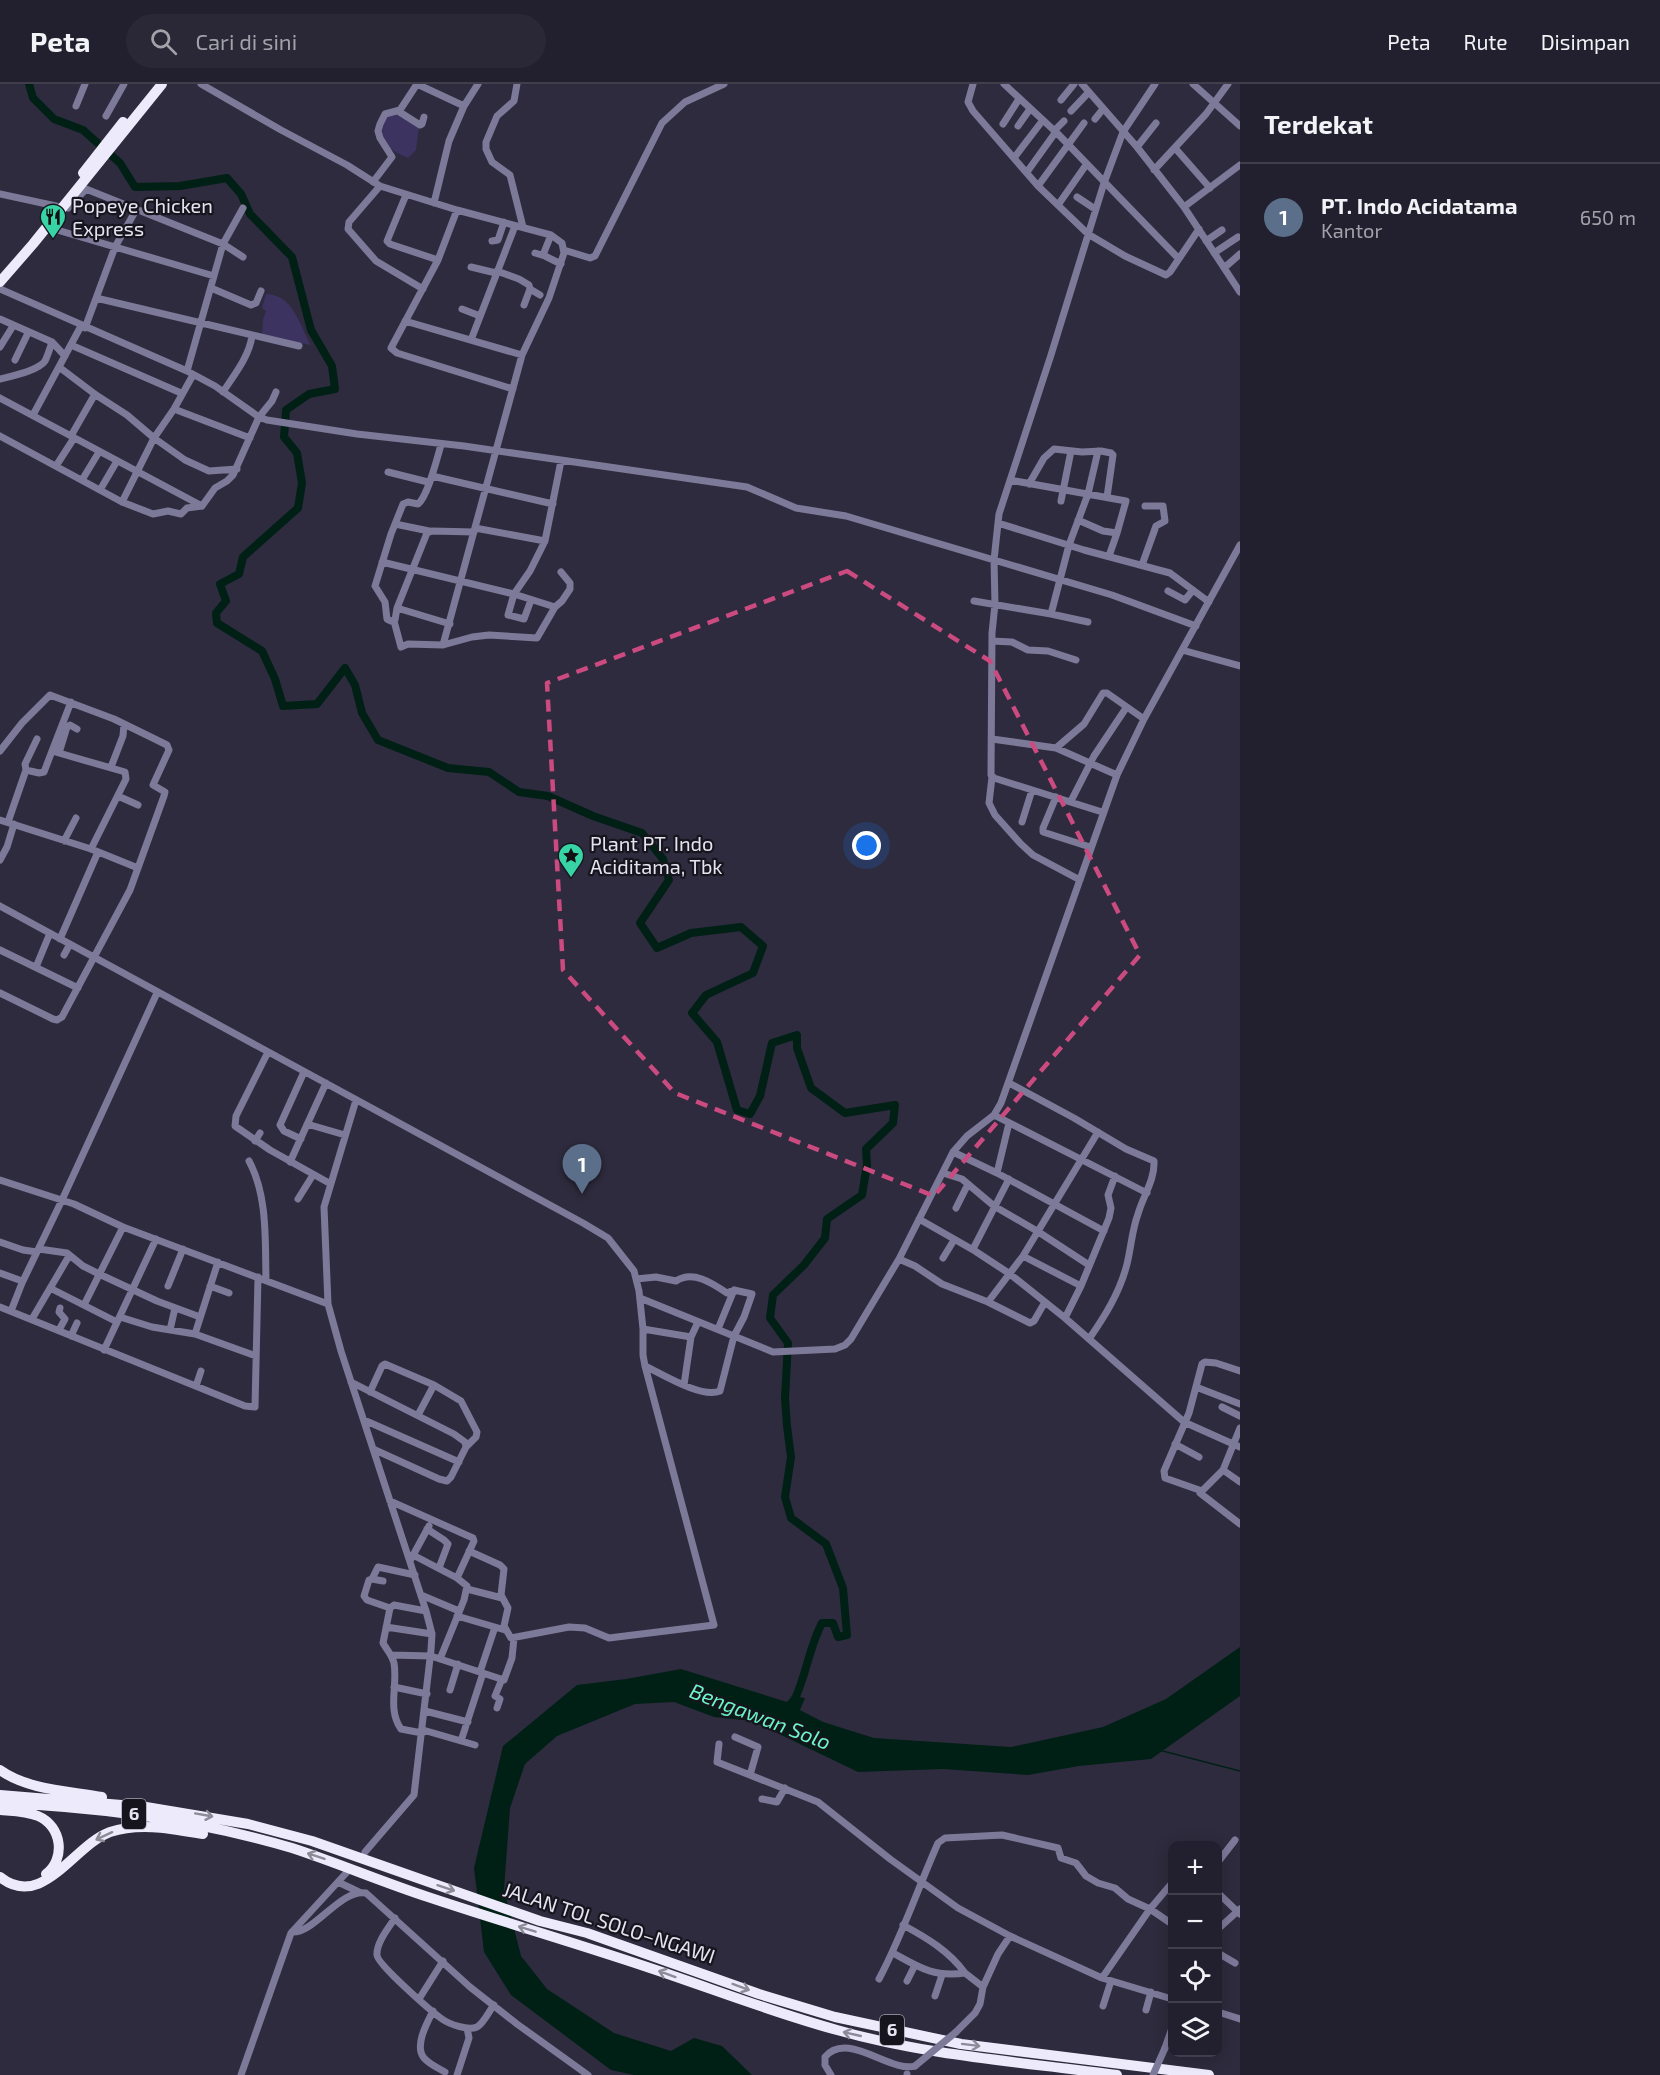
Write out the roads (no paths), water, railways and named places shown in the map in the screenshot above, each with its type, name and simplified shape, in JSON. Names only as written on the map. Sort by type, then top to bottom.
[{"type":"highway","points":[[113,140],[153,84]]},
{"type":"highway","points":[[0,281],[56,206],[162,84]]},
{"type":"highway","points":[[0,281],[49,228],[98,158]]},
{"type":"highway","points":[[0,1770],[9,1776],[34,1785],[121,1800],[146,1807]]},
{"type":"highway","name":"JALAN TOL SOLO–NGAWI","points":[[0,1795],[146,1807],[213,1817],[279,1831],[540,1921],[587,1933],[759,1994],[835,2017],[904,2033],[962,2044],[1209,2075]]},
{"type":"highway","name":"JALAN TOL SOLO–NGAWI","points":[[0,1803],[131,1814],[266,1841],[341,1864],[502,1922],[583,1946],[756,2006],[840,2031],[962,2056],[1117,2075]]},
{"type":"highway","points":[[0,1810],[39,1816],[53,1828],[59,1844],[54,1867],[38,1879],[21,1882],[6,1875],[0,1869]]},
{"type":"highway","points":[[0,1877],[12,1885],[21,1887],[40,1884],[97,1838],[125,1828],[156,1827],[266,1841]]},
{"type":"street","points":[[76,106],[86,84]]},
{"type":"street","points":[[106,116],[124,84]]},
{"type":"street","points":[[201,84],[339,160],[376,184],[457,210],[551,235],[559,239],[564,250],[549,298],[522,355],[443,645]]},
{"type":"street","points":[[423,289],[376,261],[348,229],[349,222],[392,157],[382,143],[379,134],[381,120],[385,114],[398,111],[417,84],[464,106]]},
{"type":"street","points":[[434,203],[449,141],[464,106],[478,84]]},
{"type":"street","points":[[471,340],[496,272],[519,226],[510,175],[492,162],[486,149],[486,142],[497,116],[514,101],[517,84]]},
{"type":"street","points":[[564,250],[590,258],[595,256],[662,123],[685,102],[724,84]]},
{"type":"street","points":[[973,84],[969,106],[1038,186],[1088,234],[1162,275],[1169,274],[1199,228]]},
{"type":"street","points":[[1004,84],[1043,120],[1178,258]]},
{"type":"street","points":[[1061,100],[1074,84]]},
{"type":"street","points":[[1082,84],[1137,147],[1184,207],[1240,292]]},
{"type":"street","points":[[1080,880],[1038,858],[1028,850],[995,815],[989,803],[992,777],[994,560],[998,523],[1010,480],[1095,209],[1123,132],[1155,84]]},
{"type":"street","points":[[1193,84],[1239,123]]},
{"type":"street","points":[[1155,170],[1216,103],[1228,84]]},
{"type":"street","points":[[1071,111],[1089,92]]},
{"type":"street","points":[[1003,124],[1019,99]]},
{"type":"street","points":[[1018,126],[1030,109]]},
{"type":"street","points":[[1095,119],[1103,109]]},
{"type":"street","points":[[398,111],[420,125],[424,117]]},
{"type":"street","points":[[1014,158],[1043,120]]},
{"type":"street","points":[[1027,172],[1064,121]]},
{"type":"street","points":[[1038,186],[1084,123]]},
{"type":"street","points":[[1137,147],[1156,123]]},
{"type":"street","points":[[1175,148],[1210,188]]},
{"type":"street","points":[[1058,206],[1086,165]]},
{"type":"street","points":[[1184,207],[1240,165]]},
{"type":"street","points":[[214,276],[49,228],[86,189],[224,244],[243,257]]},
{"type":"street","points":[[0,194],[56,206]]},
{"type":"street","points":[[406,195],[387,241],[438,260]]},
{"type":"street","points":[[1077,197],[1095,209]]},
{"type":"street","points":[[122,502],[154,438],[174,409],[190,373],[201,323],[224,244],[243,208]]},
{"type":"street","points":[[33,415],[83,327],[115,247],[136,210]]},
{"type":"street","points":[[457,210],[438,260],[391,346],[394,352],[513,389]]},
{"type":"street","points":[[492,241],[498,240],[504,222]]},
{"type":"street","points":[[1206,241],[1222,230]]},
{"type":"street","points":[[551,235],[539,254],[561,264]]},
{"type":"street","points":[[1214,253],[1238,237]]},
{"type":"street","points":[[1224,268],[1240,254]]},
{"type":"street","points":[[471,267],[522,280],[540,296]]},
{"type":"street","points":[[0,281],[83,327],[190,373],[259,417],[289,424],[738,485],[756,490],[796,508],[839,514],[1112,595],[1196,626]]},
{"type":"street","points":[[211,288],[251,305],[256,303],[261,291]]},
{"type":"street","points":[[524,305],[530,289]]},
{"type":"street","points":[[96,298],[299,346]]},
{"type":"street","points":[[462,309],[480,316]]},
{"type":"street","points":[[0,319],[52,342],[65,356]]},
{"type":"street","points":[[405,321],[522,355]]},
{"type":"street","points":[[0,346],[13,326]]},
{"type":"street","points":[[15,360],[28,333]]},
{"type":"street","points":[[223,392],[243,361],[252,336]]},
{"type":"street","points":[[0,379],[18,373],[27,373],[43,363],[52,342]]},
{"type":"street","points":[[71,345],[181,393]]},
{"type":"street","points":[[59,367],[185,460],[206,470],[237,469]]},
{"type":"street","points":[[0,436],[122,502],[155,514],[168,511],[181,514],[187,508],[202,506],[215,488],[230,479],[237,469],[259,417],[276,392]]},
{"type":"street","points":[[56,466],[95,394]]},
{"type":"street","points":[[0,398],[202,506]]},
{"type":"street","points":[[174,409],[250,438]]},
{"type":"street","points":[[394,621],[386,618],[385,602],[375,589],[382,562],[404,502],[420,502],[441,445]]},
{"type":"street","points":[[1029,484],[1039,464],[1049,453],[1057,449],[1111,453],[1113,455],[1107,497]]},
{"type":"street","points":[[1061,501],[1071,451]]},
{"type":"street","points":[[1051,614],[1069,545],[1088,494],[1098,451]]},
{"type":"street","points":[[82,480],[99,452]]},
{"type":"street","points":[[100,490],[117,461]]},
{"type":"street","points":[[531,600],[524,619],[508,615],[514,594],[530,571],[545,541],[561,461]]},
{"type":"street","points":[[388,472],[553,504]]},
{"type":"street","points":[[1010,480],[1126,501],[1109,556]]},
{"type":"street","points":[[1142,565],[1156,526],[1165,521],[1163,506],[1145,506]]},
{"type":"street","points":[[1078,520],[1103,531],[1117,534]]},
{"type":"street","points":[[998,523],[1174,574],[1209,602]]},
{"type":"street","points":[[395,524],[429,531],[474,530],[545,541]]},
{"type":"street","points":[[429,531],[425,535],[414,570],[397,608],[394,621],[401,647],[408,644],[443,645],[489,635],[537,638],[555,607],[570,589],[570,583],[561,572]]},
{"type":"street","points":[[640,1298],[770,1352],[835,1349],[848,1342],[899,1259],[953,1152],[967,1136],[994,1114],[1001,1103],[1102,812],[1117,775],[1144,719],[1240,545]]},
{"type":"street","points":[[382,562],[514,594],[555,607]]},
{"type":"street","points":[[1168,591],[1185,600],[1193,590]]},
{"type":"street","points":[[974,601],[1088,622]]},
{"type":"street","points":[[397,608],[450,624]]},
{"type":"street","points":[[992,640],[1012,642],[1026,649],[1048,651],[1076,660]]},
{"type":"street","points":[[1182,650],[1240,666]]},
{"type":"street","points":[[1056,748],[1084,724],[1103,693],[1107,693],[1144,719]]},
{"type":"street","points":[[0,751],[22,723],[50,695],[124,724],[166,745],[169,750],[153,785],[165,792],[123,906],[62,1017],[57,1020],[0,993]]},
{"type":"street","points":[[56,752],[71,702]]},
{"type":"street","points":[[1071,801],[1089,764],[1126,708]]},
{"type":"street","points":[[111,767],[123,736],[124,724]]},
{"type":"street","points":[[26,770],[44,772],[67,727],[70,725],[77,729]]},
{"type":"street","points":[[0,860],[7,847],[7,822],[26,770],[25,764],[38,739]]},
{"type":"street","points":[[992,739],[1056,748],[1117,775]]},
{"type":"street","points":[[56,752],[111,767],[125,772],[127,776],[60,939]]},
{"type":"street","points":[[992,777],[1102,812]]},
{"type":"street","points":[[1022,822],[1032,789]]},
{"type":"street","points":[[118,796],[138,805]]},
{"type":"street","points":[[1056,797],[1042,828],[1043,832],[1090,848]]},
{"type":"street","points":[[64,841],[76,818]]},
{"type":"street","points":[[7,822],[138,868]]},
{"type":"street","points":[[0,906],[601,1233],[628,1261],[636,1279],[640,1298],[645,1366],[714,1625],[609,1638],[585,1628],[569,1627],[514,1638],[509,1637],[505,1630],[508,1606],[501,1598],[467,1589]]},
{"type":"street","points":[[36,967],[50,933]]},
{"type":"street","points":[[64,955],[70,944]]},
{"type":"street","points":[[0,950],[78,988]]},
{"type":"street","points":[[11,1311],[22,1281],[62,1200],[157,993]]},
{"type":"street","points":[[268,1052],[234,1123],[237,1129],[255,1141],[329,1183]]},
{"type":"street","points":[[301,1139],[284,1131],[280,1125],[304,1071]]},
{"type":"street","points":[[290,1162],[326,1083]]},
{"type":"street","points":[[1009,1083],[1126,1149],[1154,1161],[1154,1172],[1137,1214],[1128,1262],[1121,1282],[1108,1310],[1089,1339]]},
{"type":"street","points":[[356,1100],[329,1183],[323,1212],[328,1304],[390,1501],[412,1558],[414,1575],[432,1635],[414,1797],[365,1852]]},
{"type":"street","points":[[994,1114],[1147,1193]]},
{"type":"street","points":[[997,1173],[1009,1123]]},
{"type":"street","points":[[307,1124],[345,1135]]},
{"type":"street","points":[[987,1302],[1023,1256],[1098,1132]]},
{"type":"street","points":[[255,1141],[260,1133]]},
{"type":"street","points":[[953,1152],[1009,1179],[1104,1231]]},
{"type":"street","points":[[0,1307],[245,1406],[255,1407],[264,1218],[255,1172],[249,1161]]},
{"type":"street","points":[[943,1173],[968,1184],[994,1206],[1089,1265]]},
{"type":"street","points":[[298,1199],[313,1175]]},
{"type":"street","points":[[1065,1318],[1104,1231],[1112,1208],[1108,1195],[1115,1176]]},
{"type":"street","points":[[973,1250],[1009,1179]]},
{"type":"street","points":[[0,1180],[86,1209],[123,1227],[328,1304]]},
{"type":"street","points":[[956,1208],[968,1184]]},
{"type":"street","points":[[919,1219],[1010,1274],[1065,1318],[1184,1422],[1237,1446]]},
{"type":"street","points":[[84,1305],[123,1227]]},
{"type":"street","points":[[104,1350],[156,1239]]},
{"type":"street","points":[[943,1258],[954,1240]]},
{"type":"street","points":[[0,1242],[23,1250],[56,1250],[67,1253],[99,1274],[132,1290],[200,1317]]},
{"type":"street","points":[[168,1287],[183,1249]]},
{"type":"street","points":[[32,1319],[69,1256]]},
{"type":"street","points":[[1023,1256],[1081,1286]]},
{"type":"street","points":[[899,1259],[915,1266],[942,1284],[1032,1323],[1045,1302]]},
{"type":"street","points":[[195,1334],[218,1262]]},
{"type":"street","points":[[0,1273],[22,1281]]},
{"type":"street","points":[[636,1279],[656,1278],[676,1281],[683,1276],[713,1283],[727,1293],[734,1290],[752,1294],[734,1336],[720,1390],[712,1393],[684,1385],[645,1366]]},
{"type":"street","points":[[210,1286],[229,1293]]},
{"type":"street","points":[[50,1288],[118,1319],[195,1334],[256,1356]]},
{"type":"street","points":[[718,1329],[734,1290]]},
{"type":"street","points":[[59,1330],[65,1319],[59,1312],[60,1308]]},
{"type":"street","points":[[170,1330],[175,1308]]},
{"type":"street","points":[[684,1385],[691,1337],[698,1322]]},
{"type":"street","points":[[71,1336],[77,1323]]},
{"type":"street","points":[[644,1329],[691,1337]]},
{"type":"street","points":[[1202,1491],[1164,1477],[1189,1413],[1199,1371],[1204,1362],[1240,1371]]},
{"type":"street","points":[[370,1392],[385,1364],[434,1385],[461,1401],[476,1426],[477,1435],[466,1447],[449,1480],[444,1480],[373,1449]]},
{"type":"street","points":[[196,1386],[201,1371]]},
{"type":"street","points":[[351,1382],[454,1434],[463,1440],[466,1447]]},
{"type":"street","points":[[418,1415],[434,1385]]},
{"type":"street","points":[[1196,1387],[1240,1404]]},
{"type":"street","points":[[1222,1407],[1240,1416]]},
{"type":"street","points":[[364,1420],[459,1462]]},
{"type":"street","points":[[1202,1491],[1223,1470],[1237,1446],[1240,1428]]},
{"type":"street","points":[[1175,1444],[1199,1457]]},
{"type":"street","points":[[1223,1470],[1240,1482]]},
{"type":"street","points":[[1202,1491],[1200,1493],[1240,1524]]},
{"type":"street","points":[[390,1501],[473,1538],[457,1578]]},
{"type":"street","points":[[412,1558],[432,1520]]},
{"type":"street","points":[[427,1529],[448,1544],[439,1568]]},
{"type":"street","points":[[469,1551],[503,1567],[501,1598]]},
{"type":"street","points":[[412,1558],[439,1568],[466,1583],[467,1589],[440,1659]]},
{"type":"street","points":[[390,1608],[364,1597],[369,1580],[372,1580],[378,1567],[414,1575]]},
{"type":"street","points":[[372,1580],[383,1581]]},
{"type":"street","points":[[421,1595],[458,1614],[505,1630]]},
{"type":"street","points":[[426,1611],[394,1605],[390,1608],[383,1642],[391,1655],[394,1668],[393,1708],[398,1726],[403,1730],[422,1732],[475,1745]]},
{"type":"street","points":[[386,1627],[432,1635]]},
{"type":"street","points":[[461,1741],[495,1627]]},
{"type":"street","points":[[391,1655],[431,1656],[505,1680],[514,1647],[514,1638]]},
{"type":"street","points":[[450,1690],[458,1664]]},
{"type":"street","points":[[497,1708],[500,1699],[495,1696],[502,1679]]},
{"type":"street","points":[[394,1687],[427,1694]]},
{"type":"street","points":[[425,1711],[468,1722]]},
{"type":"street","points":[[735,1737],[758,1747],[750,1775]]},
{"type":"street","points":[[718,1744],[717,1762],[785,1788],[825,1807],[890,1859],[958,1908],[1073,1966],[1111,1981],[1168,1997]]},
{"type":"street","points":[[762,1799],[777,1802],[785,1788]]},
{"type":"street","points":[[879,1979],[893,1953],[921,1880],[941,1839],[995,1835],[1058,1848],[1061,1858],[1076,1863],[1086,1875],[1115,1888],[1128,1899],[1168,1921]]},
{"type":"street","points":[[1222,1857],[1235,1840]]},
{"type":"street","points":[[241,2075],[292,1932],[348,1871]]},
{"type":"street","points":[[338,1882],[371,1895],[470,1987],[588,2075]]},
{"type":"street","points":[[1102,1978],[1150,1909],[1168,1889]]},
{"type":"street","points":[[292,1932],[300,1930],[359,1892]]},
{"type":"street","points":[[1220,1895],[1239,1912],[1222,1926]]},
{"type":"street","points":[[311,1910],[319,1917]]},
{"type":"street","points":[[395,1918],[378,1946],[376,1956],[419,1999],[445,2021],[467,2028],[479,2026],[494,2005]]},
{"type":"street","points":[[903,1925],[929,1939],[950,1955],[965,1973],[982,1987]]},
{"type":"street","points":[[831,2075],[825,2065],[825,2058],[832,2051],[841,2048],[873,2055],[907,2067],[915,2066],[975,2013],[980,2004],[982,1987],[998,1954],[1010,1936]]},
{"type":"street","points":[[893,1953],[915,1965],[942,1975],[965,1973]]},
{"type":"street","points":[[1222,1955],[1235,1963]]},
{"type":"street","points":[[419,1999],[443,1961]]},
{"type":"street","points":[[907,1981],[915,1965]]},
{"type":"street","points":[[935,1996],[942,1975]]},
{"type":"street","points":[[1103,2006],[1111,1981]]},
{"type":"street","points":[[1146,2010],[1151,1992]]},
{"type":"street","points":[[433,2011],[425,2027],[420,2049],[427,2061],[445,2072]]},
{"type":"street","points":[[1222,2013],[1240,2019]]},
{"type":"street","points":[[457,2075],[469,2038],[467,2028]]},
{"type":"street","points":[[1153,2075],[1168,2040]]},
{"type":"water","name":"Bengawan Solo","points":[[1240,1647],[1240,1696],[1151,1759],[1079,1766],[1028,1775],[943,1769],[858,1772],[752,1721],[714,1717],[674,1702],[635,1704],[557,1736],[525,1764],[510,1808],[504,1889],[521,1956],[547,1989],[614,2033],[671,2051],[694,2038],[722,2046],[752,2075],[634,2075],[611,2070],[511,1995],[484,1952],[474,1868],[503,1746],[577,1685],[681,1669],[787,1702],[792,1696],[805,1698],[800,1710],[823,1722],[874,1738],[1011,1747],[1103,1727],[1166,1699]]},
{"type":"waterway","name":"Bengawan Solo","points":[[29,84],[33,98],[54,119],[83,130],[120,163],[135,187],[180,186],[227,178],[241,194],[250,214],[292,257],[311,330],[332,366],[335,389],[309,394],[286,410],[284,437],[297,453],[302,483],[298,508],[243,557],[239,574],[220,584],[226,601],[216,613],[217,623],[262,651],[275,679],[283,706],[317,704],[345,668],[355,685],[362,713],[378,740],[448,768],[489,772],[519,792],[548,796],[593,816],[642,833],[663,859],[669,880],[640,923],[657,948],[691,933],[741,927],[763,946],[753,973],[706,995],[692,1013],[717,1042],[737,1110],[750,1114],[760,1096],[772,1043],[797,1035],[797,1048],[811,1088],[845,1113],[895,1105],[893,1123],[866,1149],[867,1165],[862,1195],[827,1219],[825,1238],[804,1265],[773,1295],[770,1318],[788,1343],[785,1398],[791,1457],[785,1497],[791,1518],[826,1544],[843,1588],[847,1635],[838,1637],[833,1623],[822,1623],[791,1707]]},
{"type":"waterway","points":[[1159,1750],[1240,1771]]},
{"type":"place","name":"Popeye Chicken Express","points":[[53,240]]},
{"type":"place","name":"Plant PT. Indo Aciditama, Tbk","points":[[571,879]]},
{"type":"place","name":"PT. Indo Acidatama","points":[[582,1194]]}]
